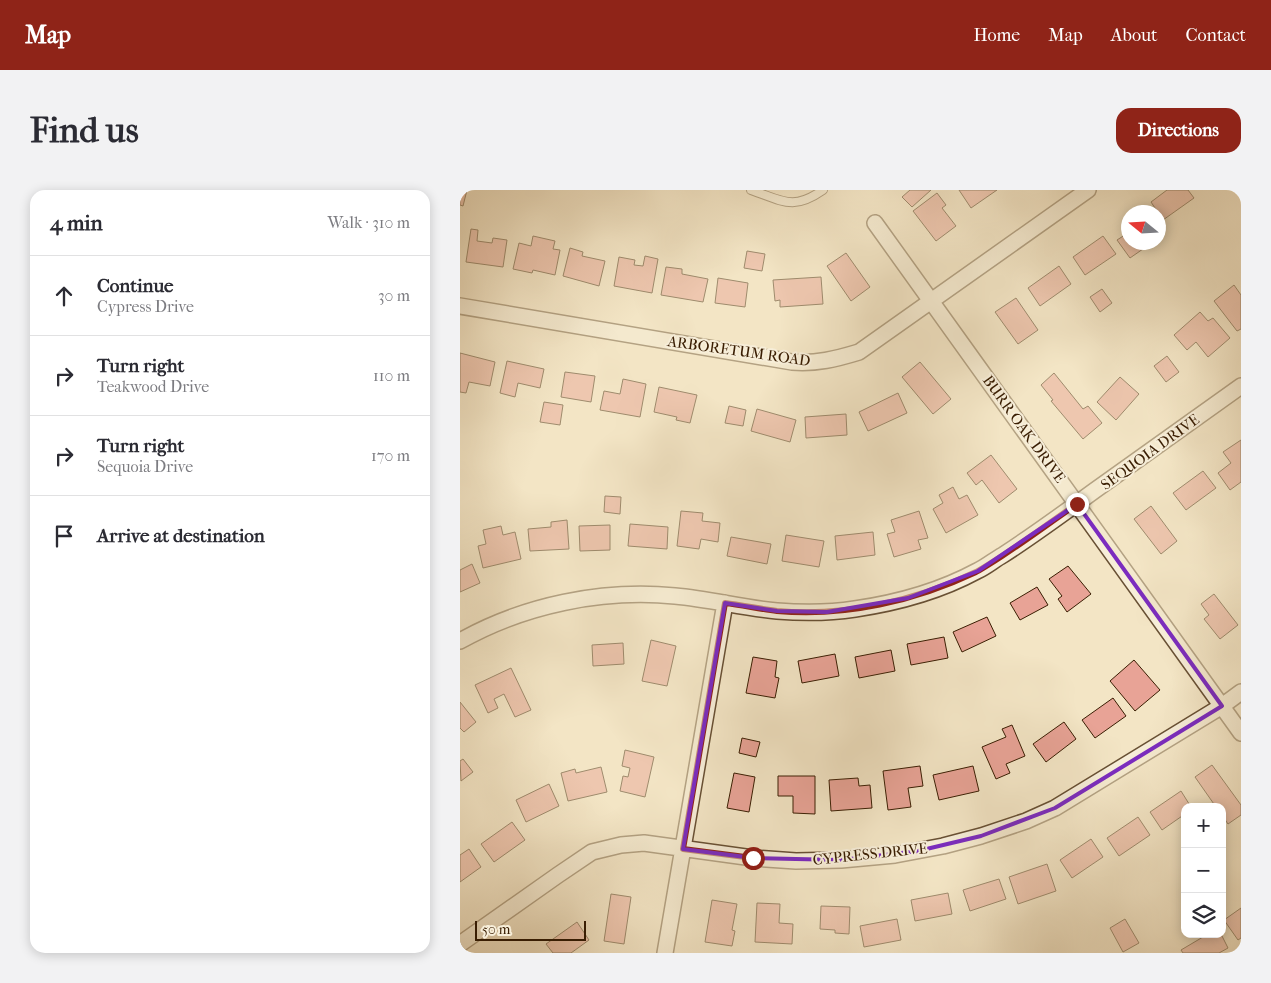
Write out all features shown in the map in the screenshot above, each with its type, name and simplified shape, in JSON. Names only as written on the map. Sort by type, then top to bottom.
[{"type":"street","name":"ARBORETUM ROAD","points":[[460,306],[806,363],[829,361],[860,352],[1088,190]]},
{"type":"street","name":"BURR OAK DRIVE","points":[[875,223],[933,301],[1241,733]]},
{"type":"street","name":"SEQUOIA DRIVE","points":[[460,641],[474,633],[521,615],[592,597],[652,594],[777,611],[827,612],[881,605],[936,589],[978,571],[1019,544],[1241,386]]},
{"type":"street","points":[[665,953],[725,603]]},
{"type":"street","name":"CYPRESS DRIVE","points":[[460,944],[592,852],[644,843],[753,858],[796,861],[841,860],[918,851],[981,836],[1026,821],[1055,808],[1222,706],[1241,692]]},
{"type":"lane","points":[[751,190],[793,203],[810,198],[822,190]]},
{"type":"highlighted area","points":[[1077,504],[1222,706],[1055,808],[981,836],[918,851],[841,860],[753,858],[683,849],[725,603],[777,611],[827,612],[908,598],[978,571]]},
{"type":"building","points":[[460,190],[467,190],[463,206],[460,205]]},
{"type":"building","points":[[910,190],[931,190],[912,207],[902,197]]},
{"type":"building","points":[[959,190],[997,190],[971,208]]},
{"type":"building","points":[[1167,190],[1188,190],[1194,198],[1166,218],[1166,205],[1153,205],[1151,202]]},
{"type":"building","points":[[937,193],[946,205],[942,208],[956,226],[936,241],[913,211]]},
{"type":"building","points":[[471,229],[478,230],[477,241],[492,243],[493,238],[507,240],[503,267],[466,262]]},
{"type":"building","points":[[533,236],[555,241],[553,249],[560,250],[555,275],[533,270],[532,273],[513,269],[519,243],[531,246]]},
{"type":"building","points":[[1103,236],[1116,254],[1085,275],[1073,257]]},
{"type":"building","points":[[1121,237],[1121,246],[1117,240]]},
{"type":"building","points":[[570,248],[583,252],[582,256],[605,261],[599,286],[563,276]]},
{"type":"building","points":[[1124,250],[1142,250],[1130,258]]},
{"type":"building","points":[[747,251],[765,254],[762,271],[744,268]]},
{"type":"building","points":[[846,253],[870,287],[851,301],[827,266]]},
{"type":"building","points":[[645,256],[658,259],[652,293],[614,286],[619,257],[635,260],[634,265],[643,266]]},
{"type":"building","points":[[1059,266],[1071,284],[1040,306],[1028,288]]},
{"type":"building","points":[[666,267],[682,269],[682,274],[708,279],[703,302],[661,295]]},
{"type":"building","points":[[821,277],[823,304],[780,307],[780,300],[775,301],[773,280]]},
{"type":"building","points":[[718,278],[748,283],[745,307],[715,303]]},
{"type":"building","points":[[1234,285],[1241,295],[1241,329],[1237,331],[1214,301]]},
{"type":"building","points":[[1102,289],[1112,303],[1100,312],[1090,297]]},
{"type":"building","points":[[1016,298],[1038,330],[1018,344],[995,312]]},
{"type":"building","points":[[1200,312],[1208,321],[1213,318],[1230,338],[1208,357],[1196,342],[1187,350],[1174,335]]},
{"type":"building","points":[[460,353],[495,362],[490,386],[469,382],[466,393],[460,392]]},
{"type":"building","points":[[1167,356],[1179,372],[1166,382],[1154,366]]},
{"type":"building","points":[[507,361],[544,369],[540,388],[518,383],[515,397],[500,393]]},
{"type":"building","points":[[920,362],[951,399],[933,414],[902,377]]},
{"type":"building","points":[[565,372],[595,376],[591,402],[561,397]]},
{"type":"building","points":[[1054,373],[1083,409],[1088,406],[1102,423],[1083,439],[1051,401],[1053,400],[1041,385]]},
{"type":"building","points":[[1120,377],[1139,394],[1116,420],[1097,402]]},
{"type":"building","points":[[623,379],[646,384],[640,417],[600,410],[604,391],[620,394]]},
{"type":"building","points":[[659,387],[697,395],[690,423],[676,420],[677,417],[654,412]]},
{"type":"building","points":[[898,393],[907,413],[868,431],[859,412]]},
{"type":"building","points":[[544,402],[563,405],[560,425],[540,422]]},
{"type":"building","points":[[729,406],[746,410],[743,426],[725,423]]},
{"type":"building","points":[[757,409],[796,420],[790,442],[751,431]]},
{"type":"building","points":[[846,414],[847,435],[806,438],[805,417]]},
{"type":"building","points":[[1241,440],[1241,482],[1230,490],[1218,473],[1231,463],[1223,452]]},
{"type":"building","points":[[991,455],[1017,489],[999,503],[982,480],[976,485],[967,473]]},
{"type":"building","points":[[1203,471],[1216,488],[1186,510],[1173,493]]},
{"type":"building","points":[[953,487],[959,499],[967,495],[978,515],[946,533],[933,509],[943,503],[939,495]]},
{"type":"building","points":[[605,496],[621,497],[620,514],[604,512]]},
{"type":"building","points":[[1151,506],[1177,541],[1161,554],[1134,519]]},
{"type":"building","points":[[681,511],[703,513],[702,521],[720,523],[718,542],[701,539],[699,549],[677,546]]},
{"type":"building","points":[[919,511],[928,538],[918,540],[921,549],[894,557],[887,534],[895,532],[891,520]]},
{"type":"building","points":[[567,520],[569,549],[530,551],[528,529],[551,527],[551,522]]},
{"type":"building","points":[[630,524],[668,527],[667,549],[628,546]]},
{"type":"building","points":[[610,525],[610,550],[580,551],[579,526]]},
{"type":"building","points":[[501,526],[503,535],[515,532],[521,559],[483,568],[478,546],[486,544],[483,530]]},
{"type":"building","points":[[873,532],[875,555],[837,560],[835,536]]},
{"type":"building","points":[[786,535],[824,541],[819,567],[782,561]]},
{"type":"building","points":[[731,537],[771,544],[767,564],[727,556]]},
{"type":"building","points":[[472,564],[480,583],[460,592],[460,570]]},
{"type":"building","points":[[1068,566],[1091,594],[1067,612],[1058,599],[1062,596],[1049,579]]},
{"type":"building","points":[[1037,587],[1048,605],[1020,620],[1010,603]]},
{"type":"building","points":[[1214,594],[1238,625],[1220,639],[1204,619],[1209,615],[1201,604]]},
{"type":"building","points":[[987,617],[996,636],[962,652],[953,632]]},
{"type":"building","points":[[944,637],[948,658],[911,665],[907,644]]},
{"type":"building","points":[[651,640],[676,646],[667,686],[642,681]]},
{"type":"building","points":[[623,643],[624,664],[593,666],[592,645]]},
{"type":"building","points":[[891,650],[895,671],[859,678],[855,657]]},
{"type":"building","points":[[835,654],[839,676],[802,683],[798,661]]},
{"type":"building","points":[[753,657],[777,661],[775,677],[779,678],[775,698],[746,693]]},
{"type":"building","points":[[1134,660],[1160,690],[1135,711],[1110,681]]},
{"type":"building","points":[[511,668],[531,710],[515,717],[504,694],[494,699],[498,708],[488,713],[475,685]]},
{"type":"building","points":[[1113,698],[1126,716],[1095,738],[1082,720]]},
{"type":"building","points":[[460,702],[476,722],[464,732],[460,728]]},
{"type":"building","points":[[1064,722],[1076,739],[1046,762],[1033,744]]},
{"type":"building","points":[[1012,725],[1025,756],[1006,764],[1010,773],[996,779],[982,747],[1006,737],[1002,729]]},
{"type":"building","points":[[742,738],[760,742],[756,757],[739,753]]},
{"type":"building","points":[[625,750],[654,757],[645,797],[620,791],[623,776],[628,777],[630,768],[622,766]]},
{"type":"building","points":[[463,759],[473,772],[461,781],[460,761]]},
{"type":"building","points":[[1212,765],[1241,805],[1241,815],[1228,824],[1226,821],[1226,803],[1213,803],[1195,777]]},
{"type":"building","points":[[920,766],[923,786],[908,788],[911,807],[888,810],[883,771]]},
{"type":"building","points":[[973,766],[979,791],[939,800],[933,775]]},
{"type":"building","points":[[601,767],[607,792],[568,801],[561,773],[575,769],[576,773]]},
{"type":"building","points":[[734,773],[755,777],[749,812],[727,808]]},
{"type":"building","points":[[778,776],[815,776],[815,814],[793,813],[793,796],[778,796]]},
{"type":"building","points":[[858,778],[859,786],[870,785],[872,808],[831,811],[829,780]]},
{"type":"building","points":[[549,784],[559,806],[526,822],[516,800]]},
{"type":"building","points":[[1181,791],[1188,803],[1181,803],[1181,817],[1162,830],[1150,812]]},
{"type":"building","points":[[1138,817],[1150,835],[1119,856],[1107,838]]},
{"type":"building","points":[[512,822],[525,840],[494,862],[481,844]]},
{"type":"building","points":[[1091,839],[1103,857],[1072,878],[1060,860]]},
{"type":"building","points":[[469,849],[481,867],[460,882],[460,855]]},
{"type":"building","points":[[1047,864],[1056,891],[1018,904],[1009,877]]},
{"type":"building","points":[[999,879],[1006,899],[970,911],[963,890]]},
{"type":"building","points":[[948,893],[952,914],[915,921],[911,900]]},
{"type":"building","points":[[611,894],[631,897],[624,944],[604,941]]},
{"type":"building","points":[[712,900],[737,904],[732,930],[735,931],[732,946],[705,942]]},
{"type":"building","points":[[757,903],[780,904],[779,923],[793,924],[792,944],[755,942]]},
{"type":"building","points":[[821,906],[850,907],[849,934],[835,933],[835,930],[820,929]]},
{"type":"building","points":[[1241,908],[1241,938],[1238,940],[1226,923],[1226,919]]},
{"type":"building","points":[[897,919],[901,940],[864,947],[860,926]]},
{"type":"building","points":[[1125,919],[1139,943],[1123,952],[1110,928]]},
{"type":"building","points":[[577,922],[589,940],[571,953],[553,953],[546,944]]},
{"type":"building","points":[[1201,938],[1223,938],[1228,948],[1219,953],[1183,953],[1181,950]]},
{"type":"route","points":[[753,858],[683,849],[725,603],[777,611],[827,612],[881,605],[908,598],[936,589],[978,571],[1077,504]]}]
